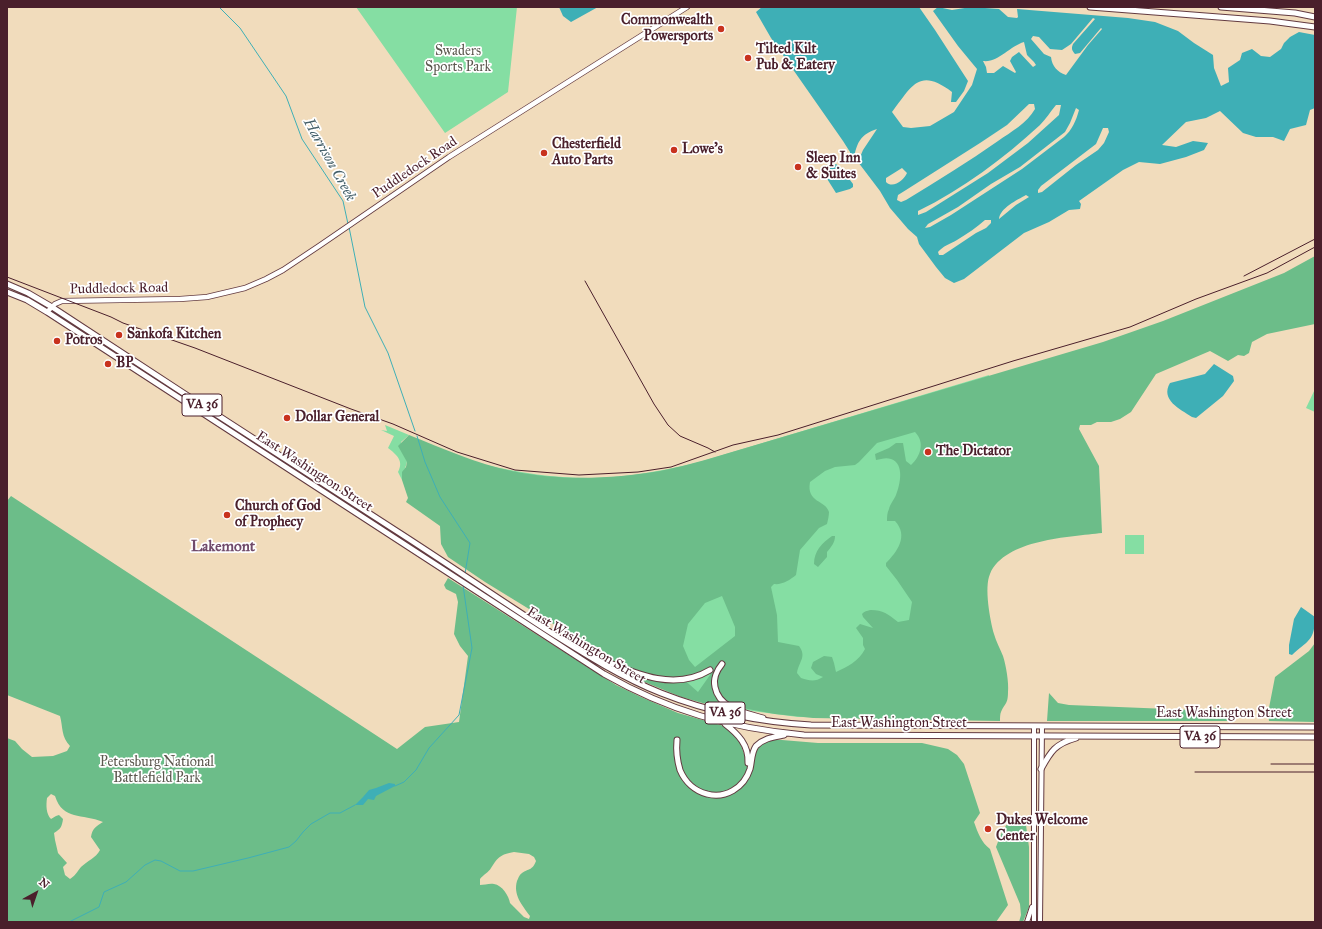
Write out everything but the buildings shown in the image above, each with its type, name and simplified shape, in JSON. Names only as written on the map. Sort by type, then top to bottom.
[{"type":"main road","name":"Puddledock Road","points":[[47,312],[58,302],[68,300],[180,299],[207,297],[232,292],[276,274],[455,153],[687,7]]},
{"type":"main road","points":[[1090,7],[1270,21],[1315,27]]},
{"type":"main road","points":[[1221,7],[1295,13],[1315,17]]},
{"type":"main road","name":"East Washington Street","points":[[7,284],[28,293],[52,307],[579,650],[629,679],[674,698],[720,712],[756,719],[782,723],[830,726],[1315,727]]},
{"type":"main road","name":"East Washington Street","points":[[7,292],[27,300],[47,312],[604,674],[625,686],[694,714],[724,723],[755,729],[791,734],[829,736],[1315,737]]},
{"type":"main road","points":[[579,650],[628,671],[660,679],[689,679],[710,670]]},
{"type":"main road","points":[[722,664],[716,673],[714,684],[717,694],[722,701],[740,711],[782,723]]},
{"type":"main road","points":[[724,723],[743,740],[747,750],[748,759],[747,768],[743,777],[730,789],[720,792],[711,792],[700,789],[692,782],[684,772],[681,762],[679,740],[677,760],[681,772],[686,780],[701,792],[718,795],[732,791],[744,781],[750,770],[753,751],[760,743],[772,737],[791,734]]},
{"type":"main road","points":[[1041,769],[1049,754],[1056,747],[1062,743],[1085,736]]},
{"type":"street","points":[[1034,726],[1034,922]]},
{"type":"street","points":[[1041,922],[1042,726]]},
{"type":"street","points":[[1034,784],[1041,784]]},
{"type":"street","points":[[1027,922],[1034,900]]},
{"type":"green space","name":"Swaders Sports Park","points":[[356,7],[517,7],[508,92],[445,133]]},
{"type":"green space","points":[[1315,256],[1315,324],[1267,334],[1252,342],[1249,353],[1244,356],[1238,355],[1228,361],[1210,351],[1156,374],[1131,412],[1120,419],[1111,422],[1097,422],[1091,425],[1080,425],[1079,429],[1099,466],[1102,533],[1056,539],[1024,547],[1009,553],[998,562],[990,574],[988,580],[989,612],[994,634],[1003,656],[1008,684],[1007,699],[1001,713],[1000,721],[813,718],[775,714],[726,705],[727,708],[724,709],[681,697],[625,674],[622,666],[485,582],[448,557],[441,544],[440,526],[406,502],[408,498],[402,480],[402,472],[406,467],[407,462],[398,446],[409,435],[486,464],[530,474],[567,478],[586,478],[623,476],[660,471],[705,460],[1103,342],[1163,321],[1284,273]],"holes":[[[915,432],[921,444],[919,453],[911,465],[906,461],[903,443],[896,443],[875,454],[876,460],[884,458],[891,459],[898,465],[900,470],[899,486],[888,510],[887,521],[895,521],[901,532],[901,538],[900,544],[886,563],[886,566],[912,602],[909,620],[898,622],[882,612],[875,610],[865,612],[862,614],[863,617],[873,628],[860,624],[856,628],[863,638],[863,645],[865,649],[859,657],[848,666],[836,672],[832,657],[824,656],[813,662],[811,668],[816,674],[823,677],[817,680],[807,680],[801,678],[797,673],[802,659],[802,653],[799,646],[778,642],[777,615],[771,587],[774,584],[786,582],[796,575],[800,550],[819,528],[827,524],[829,512],[824,505],[813,498],[810,489],[810,482],[825,471],[835,467],[855,465],[877,443]],[[722,596],[735,627],[735,636],[695,667],[689,660],[683,646],[688,624],[705,603]],[[712,667],[710,675],[698,692],[681,677],[699,673]]]},
{"type":"green space","points":[[989,375],[922,720],[798,717],[752,711],[730,706],[616,662],[522,602],[486,465],[540,475],[577,478],[614,477],[657,471],[696,463]]},
{"type":"green space","points":[[1315,389],[1315,412],[1306,408]]},
{"type":"green space","points":[[385,425],[409,435],[401,442],[407,461],[402,480],[398,472],[400,468],[399,458],[388,448],[394,436],[381,430],[387,431]]},
{"type":"green space","name":"Petersburg National Battlefield Park","points":[[11,496],[397,749],[425,727],[459,722],[468,656],[460,646],[454,634],[458,602],[456,594],[446,589],[444,585],[448,578],[616,685],[678,713],[731,728],[738,737],[747,762],[754,761],[756,749],[761,742],[770,739],[818,743],[922,743],[948,749],[957,755],[964,764],[980,813],[974,822],[978,834],[990,849],[1008,905],[996,922],[7,922],[7,738],[15,741],[32,757],[53,756],[67,751],[70,746],[65,739],[60,716],[7,695],[7,501]],"holes":[[[51,794],[55,796],[58,804],[68,813],[103,822],[95,828],[91,837],[100,850],[70,879],[65,875],[63,867],[67,863],[58,853],[54,833],[61,827],[63,819],[59,815],[51,819],[47,812],[47,798]],[[514,852],[529,854],[534,857],[536,861],[532,868],[524,871],[520,875],[516,886],[517,895],[521,904],[530,916],[529,919],[524,917],[510,903],[507,894],[500,886],[492,884],[480,885],[480,879],[489,871],[498,858]]]},
{"type":"green space","points":[[1125,535],[1144,535],[1144,554],[1125,554]]},
{"type":"green space","points":[[832,536],[835,536],[834,543],[827,552],[827,557],[818,567],[814,564],[815,555],[822,545]]},
{"type":"green space","points":[[1315,643],[1315,722],[1269,721],[1268,713],[1275,677],[1309,651]]},
{"type":"green space","points":[[1049,693],[1058,703],[1069,705],[1193,710],[1219,708],[1226,709],[1234,718],[1234,721],[1047,721]]},
{"type":"green space","points":[[1023,817],[1026,825],[1029,847],[1029,907],[1023,922],[1019,922],[1021,915],[1020,904],[996,847],[1005,827],[1012,821]]},
{"type":"water","points":[[559,7],[598,7],[571,22],[563,16]]},
{"type":"water","points":[[762,7],[919,7],[968,81],[964,91],[956,102],[951,102],[952,92],[941,85],[932,81],[924,80],[917,83],[905,94],[892,112],[903,127],[911,128],[930,126],[954,112],[972,85],[977,69],[958,46],[933,11],[938,7],[952,10],[971,7],[999,9],[1008,17],[1017,18],[1017,9],[1128,18],[1155,22],[1178,31],[1213,55],[1214,68],[1221,86],[1229,82],[1228,68],[1240,60],[1242,53],[1252,49],[1261,56],[1270,57],[1281,49],[1290,37],[1299,32],[1315,35],[1315,108],[1310,110],[1306,125],[1290,129],[1284,141],[1273,137],[1256,137],[1243,133],[1220,111],[1206,118],[1186,122],[1162,145],[1176,147],[1193,141],[1208,143],[1204,150],[1186,157],[1160,164],[1139,162],[1123,170],[1079,201],[1081,204],[1080,209],[1069,210],[1049,222],[1024,233],[964,279],[954,283],[945,278],[936,267],[919,244],[917,237],[890,208],[880,191],[858,162],[863,150],[877,129],[863,136],[858,143],[854,158],[851,159],[850,152],[843,141],[771,38],[756,12]],"holes":[[[1093,18],[1095,19],[1073,44],[1072,49],[1075,54],[1080,53],[1101,28],[1102,29],[1066,75],[1056,68],[1052,63],[1051,57],[1044,54],[1031,39],[1033,36],[1039,37],[1050,49],[1062,50],[1071,44]],[[1024,42],[1027,55],[1036,65],[1033,67],[1019,52],[1012,57],[1010,61],[1016,72],[1015,73],[1003,66],[994,73],[987,73],[983,61],[988,61],[999,57]],[[1029,104],[1034,104],[1035,109],[1032,114],[1013,131],[906,200],[901,202],[897,200],[898,195],[1007,125]],[[1056,105],[1061,105],[1059,115],[1028,143],[988,173],[926,212],[918,215],[918,211],[967,183],[1012,150],[1044,120]],[[1076,108],[1079,110],[1075,122],[1064,137],[1022,169],[951,215],[930,227],[925,228],[928,224],[958,207],[991,184],[1020,167],[1065,132]],[[1103,128],[1108,128],[1109,132],[1104,143],[1098,150],[1042,192],[1038,193],[1041,186],[1096,144]],[[902,168],[907,173],[898,183],[892,185],[886,182],[886,178]],[[1026,195],[1029,197],[1016,205],[999,219],[1002,211]],[[985,220],[991,220],[991,223],[986,228],[943,255],[939,255],[938,252],[942,248],[961,238]]]},
{"type":"water","points":[[836,164],[841,168],[853,184],[853,187],[836,193],[824,174],[827,169]]},
{"type":"water","points":[[1214,364],[1233,376],[1234,381],[1223,396],[1196,418],[1192,417],[1177,407],[1169,399],[1168,389],[1170,383],[1205,374]]},
{"type":"water","points":[[1301,607],[1315,617],[1314,631],[1309,640],[1292,655],[1289,654],[1289,645],[1294,619]]},
{"type":"water","points":[[389,783],[395,784],[395,786],[376,796],[374,800],[368,799],[363,805],[355,805],[369,790]]},
{"type":"waterway","name":"Harrison Creek","points":[[219,7],[240,28],[286,96],[302,139],[343,201],[348,224]]},
{"type":"waterway","name":"Harrison Creek","points":[[349,227],[365,307],[388,353],[415,431]]},
{"type":"waterway","name":"Harrison Creek","points":[[417,436],[425,462],[440,497],[470,543],[465,574]]},
{"type":"waterway","name":"Harrison Creek","points":[[395,786],[404,782],[416,770],[429,748],[459,715],[472,648],[463,585]]},
{"type":"waterway","points":[[69,922],[99,907],[104,892],[126,882],[145,865],[155,860],[161,861],[180,871],[193,871],[289,847],[311,824],[330,813],[340,813],[355,805]]},
{"type":"railway","points":[[1244,276],[1315,239]]},
{"type":"railway","points":[[7,277],[123,323],[195,348],[393,424],[457,452],[515,470],[579,475],[638,472],[671,467],[733,445],[778,435],[1013,361],[1130,327],[1196,299],[1267,273],[1315,247]]},
{"type":"railway","points":[[585,281],[654,404],[668,425],[680,436],[715,452]]},
{"type":"railway","points":[[1271,764],[1315,764]]},
{"type":"railway","points":[[1195,772],[1315,772]]},
{"type":"place","name":"Commonwealth Powersports","points":[[721,29]]},
{"type":"place","name":"Tilted Kilt Pub & Eatery","points":[[748,58]]},
{"type":"place","name":"Lowe's","points":[[674,150]]},
{"type":"place","name":"Chesterfield Auto Parts","points":[[544,153]]},
{"type":"place","name":"Sleep Inn & Suites","points":[[798,167]]},
{"type":"place","name":"Sankofa Kitchen","points":[[119,335]]},
{"type":"place","name":"Potros","points":[[57,341]]},
{"type":"place","name":"BP","points":[[108,364]]},
{"type":"place","name":"Dollar General","points":[[287,418]]},
{"type":"place","name":"The Dictator","points":[[928,452]]},
{"type":"place","name":"Church of God of Prophecy","points":[[227,515]]},
{"type":"place","name":"Dukes Welcome Center","points":[[988,829]]},
{"type":"district","name":"Lakemont","points":[[223,547]]}]
